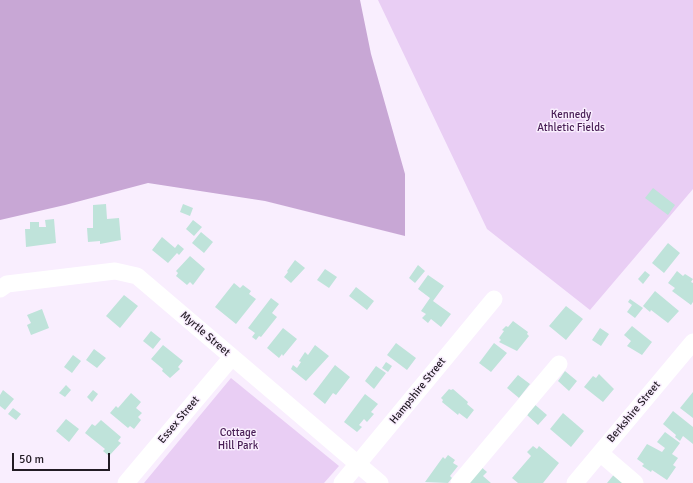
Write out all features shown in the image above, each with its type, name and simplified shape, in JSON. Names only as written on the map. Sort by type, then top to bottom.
[{"type":"street","name":"Myrtle Street","points":[[0,289],[7,284],[115,271],[137,276],[380,483]]},
{"type":"street","name":"Hampshire Street","points":[[342,483],[494,299]]},
{"type":"street","name":"Berkshire Street","points":[[575,483],[693,342]]},
{"type":"street","name":"Essex Street","points":[[126,483],[232,357]]},
{"type":"street","points":[[459,483],[559,364]]},
{"type":"street","points":[[600,453],[635,483]]},
{"type":"green space","name":"Kennedy Athletic Fields","points":[[378,0],[693,0],[693,189],[590,310],[487,229]]},
{"type":"green space","name":"Cottage Hill Park","points":[[231,378],[339,466],[324,483],[144,483]]},
{"type":"shaded area","points":[[0,0],[360,0],[371,54],[405,174],[405,236],[265,201],[148,183],[65,205],[0,220]]},
{"type":"building","points":[[653,188],[675,205],[668,215],[645,198]]},
{"type":"building","points":[[106,204],[107,219],[119,218],[121,240],[100,244],[100,241],[88,242],[87,228],[93,228],[93,205]]},
{"type":"building","points":[[183,204],[193,208],[190,216],[180,212]]},
{"type":"building","points":[[54,219],[56,243],[26,247],[25,229],[30,229],[30,222],[39,222],[39,227],[46,227],[45,220]]},
{"type":"building","points":[[193,220],[202,227],[194,236],[186,229]]},
{"type":"building","points":[[201,232],[213,242],[204,253],[192,243]]},
{"type":"building","points":[[162,237],[175,248],[178,244],[184,249],[179,255],[177,253],[168,263],[152,250]]},
{"type":"building","points":[[668,243],[680,253],[664,273],[652,263]]},
{"type":"building","points":[[190,256],[205,269],[193,285],[190,282],[187,285],[176,276],[178,273],[176,271]]},
{"type":"building","points":[[295,260],[305,268],[291,283],[284,277]]},
{"type":"building","points":[[418,265],[425,271],[415,283],[409,278]]},
{"type":"building","points":[[325,269],[337,277],[329,288],[317,280]]},
{"type":"building","points":[[645,271],[650,275],[643,284],[638,279]]},
{"type":"building","points":[[677,271],[683,276],[685,274],[693,279],[691,282],[693,283],[693,302],[691,305],[672,291],[675,288],[668,283]]},
{"type":"building","points":[[428,275],[444,286],[433,301],[451,314],[441,327],[431,319],[428,323],[422,318],[426,314],[421,311],[430,298],[418,289]]},
{"type":"building","points":[[234,283],[240,288],[243,285],[251,291],[249,294],[256,299],[236,324],[215,307]]},
{"type":"building","points":[[356,287],[374,301],[367,310],[349,296]]},
{"type":"building","points":[[655,291],[679,311],[668,323],[643,306]]},
{"type":"building","points":[[124,295],[138,306],[120,328],[106,316]]},
{"type":"building","points":[[271,298],[279,304],[272,313],[277,317],[261,337],[259,336],[256,340],[252,337],[255,333],[248,328]]},
{"type":"building","points":[[630,299],[643,308],[635,318],[627,312],[632,305],[628,302]]},
{"type":"building","points":[[566,306],[583,319],[566,340],[549,326]]},
{"type":"building","points":[[42,309],[49,328],[31,335],[27,325],[31,323],[27,315]]},
{"type":"building","points":[[513,321],[528,332],[527,334],[529,336],[517,351],[499,342],[501,340],[499,338],[504,331],[502,330],[506,326],[508,327]]},
{"type":"building","points":[[632,326],[652,342],[642,355],[627,346],[631,341],[624,335]]},
{"type":"building","points":[[283,328],[297,339],[283,356],[282,354],[279,358],[267,348]]},
{"type":"building","points":[[600,328],[609,334],[601,346],[592,340]]},
{"type":"building","points":[[151,331],[161,339],[153,349],[143,341]]},
{"type":"building","points":[[396,343],[416,358],[407,370],[387,355]]},
{"type":"building","points":[[494,343],[507,353],[491,372],[479,363]]},
{"type":"building","points":[[163,345],[183,361],[178,367],[180,369],[170,378],[162,371],[163,369],[151,359]]},
{"type":"building","points":[[315,345],[329,356],[306,381],[291,369],[293,365],[297,368],[301,362],[299,361],[305,352],[308,355]]},
{"type":"building","points":[[94,349],[106,358],[97,368],[86,360]]},
{"type":"building","points":[[73,355],[81,361],[72,373],[64,367]]},
{"type":"building","points":[[386,362],[392,366],[388,372],[382,368]]},
{"type":"building","points":[[335,365],[350,377],[336,395],[333,393],[325,404],[313,394]]},
{"type":"building","points":[[376,366],[386,373],[374,389],[365,381]]},
{"type":"building","points":[[565,371],[577,381],[569,391],[558,381]]},
{"type":"building","points":[[599,374],[614,389],[603,402],[584,387],[593,376],[596,378]]},
{"type":"building","points":[[518,375],[530,384],[519,398],[507,388]]},
{"type":"building","points":[[66,385],[71,390],[65,397],[59,393]]},
{"type":"building","points":[[449,389],[453,389],[468,402],[467,404],[474,410],[467,419],[459,413],[458,415],[442,402],[443,400],[441,398]]},
{"type":"building","points":[[3,390],[14,399],[5,410],[0,406],[0,395]]},
{"type":"building","points":[[93,390],[98,394],[92,402],[87,397]]},
{"type":"building","points":[[693,392],[693,418],[680,408]]},
{"type":"building","points":[[131,393],[141,402],[136,408],[142,413],[138,417],[141,420],[134,429],[130,426],[128,428],[110,413],[116,406],[118,408]]},
{"type":"building","points":[[365,394],[378,404],[371,412],[374,414],[367,422],[364,419],[359,425],[362,427],[357,432],[344,422]]},
{"type":"building","points":[[533,403],[547,415],[538,425],[527,415],[528,414],[526,412]]},
{"type":"building","points":[[13,408],[21,414],[16,420],[8,414]]},
{"type":"building","points":[[673,411],[693,427],[693,444],[683,436],[680,441],[675,437],[676,435],[663,424]]},
{"type":"building","points":[[563,413],[584,431],[571,447],[550,429]]},
{"type":"building","points":[[66,419],[79,429],[69,442],[56,431]]},
{"type":"building","points":[[101,420],[121,437],[118,441],[121,443],[109,456],[103,451],[105,449],[85,433],[92,424],[95,426]]},
{"type":"building","points":[[665,432],[680,443],[672,454],[678,458],[673,465],[676,467],[667,480],[652,470],[651,472],[642,466],[644,464],[637,459],[647,444],[662,452],[665,448],[657,442]]},
{"type":"building","points":[[533,446],[537,449],[539,446],[559,463],[543,483],[518,483],[512,478],[531,456],[527,452]]},
{"type":"building","points":[[448,455],[455,460],[453,463],[458,466],[450,476],[452,478],[448,483],[425,482],[443,457],[445,459]]},
{"type":"building","points":[[479,465],[487,472],[483,476],[491,483],[464,483]]},
{"type":"building","points":[[616,472],[630,483],[607,483]]}]
